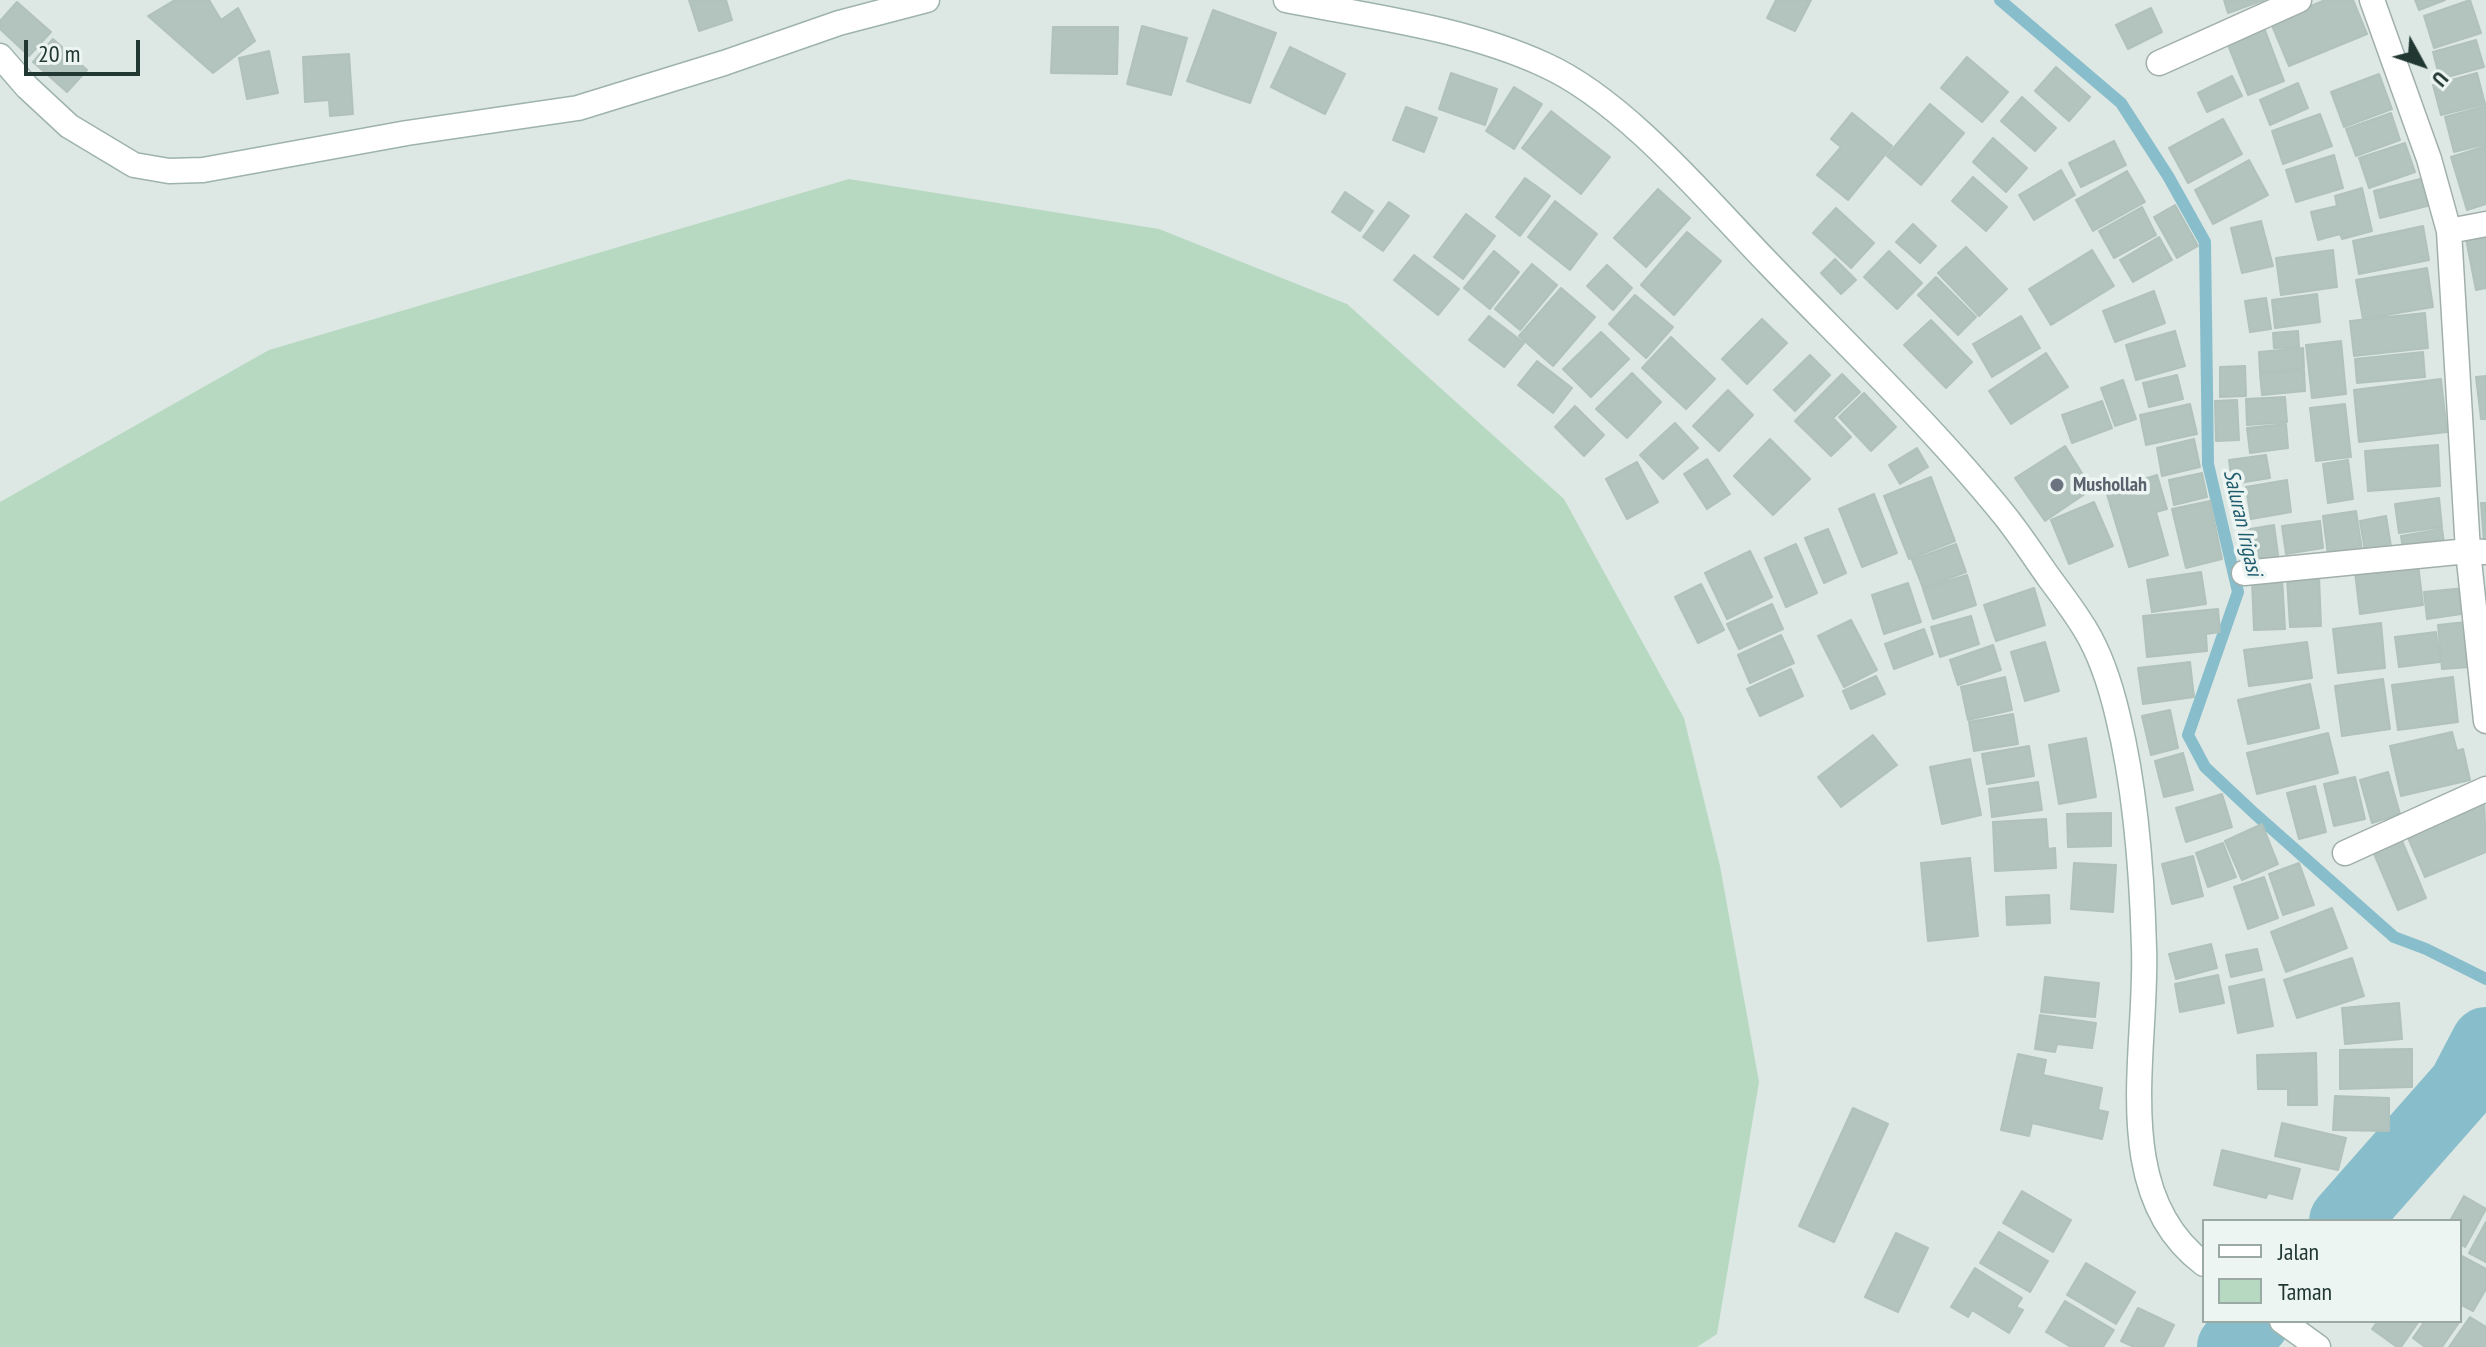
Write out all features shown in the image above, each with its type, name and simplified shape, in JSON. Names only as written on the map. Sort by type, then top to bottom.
[{"type":"street","points":[[0,56],[27,87],[69,126],[134,165],[169,171],[203,170],[407,133],[578,108],[724,63],[839,23],[927,0]]},
{"type":"street","points":[[1286,0],[1447,33],[1502,49],[1547,66],[1604,101],[1642,134],[1732,225],[1941,442],[2007,517],[2086,630],[2106,673],[2118,715],[2126,753],[2138,852],[2145,951],[2139,1116],[2144,1159],[2153,1198],[2165,1224],[2202,1262]]},
{"type":"street","points":[[2159,63],[2299,0]]},
{"type":"street","points":[[2372,0],[2429,159],[2449,231],[2477,551],[2486,721]]},
{"type":"street","points":[[2449,231],[2486,224]]},
{"type":"street","points":[[2244,573],[2477,551]]},
{"type":"street","points":[[2345,853],[2486,789]]},
{"type":"street","points":[[2285,1323],[2318,1347]]},
{"type":"green space","points":[[849,179],[1159,229],[1347,304],[1564,499],[1684,718],[1720,866],[1759,1082],[1717,1334],[1697,1347],[0,1347],[0,502],[269,350]]},
{"type":"building","points":[[175,0],[209,0],[221,20],[238,8],[255,41],[213,73],[148,16]]},
{"type":"building","points":[[689,0],[726,0],[732,20],[699,31]]},
{"type":"building","points":[[1776,0],[1811,0],[1795,31],[1767,18]]},
{"type":"building","points":[[2224,0],[2264,0],[2228,13]]},
{"type":"building","points":[[2325,0],[2353,0],[2367,34],[2289,66],[2271,23]]},
{"type":"building","points":[[2415,0],[2445,0],[2419,10]]},
{"type":"building","points":[[2470,0],[2481,33],[2434,48],[2424,16]]},
{"type":"building","points":[[17,2],[51,32],[29,56],[0,29],[0,21]]},
{"type":"building","points":[[2151,8],[2162,32],[2128,49],[2116,25]]},
{"type":"building","points":[[1213,10],[1276,33],[1250,103],[1187,81]]},
{"type":"building","points":[[2263,25],[2284,81],[2248,95],[2226,40]]},
{"type":"building","points":[[1142,26],[1187,38],[1171,95],[1127,84]]},
{"type":"building","points":[[1053,27],[1118,27],[1117,74],[1051,73]]},
{"type":"building","points":[[53,39],[87,70],[67,92],[33,62]]},
{"type":"building","points":[[2476,40],[2484,67],[2440,79],[2433,52]]},
{"type":"building","points":[[1290,47],[1345,74],[1325,114],[1271,87]]},
{"type":"building","points":[[269,51],[278,93],[247,99],[239,58]]},
{"type":"building","points":[[349,54],[353,114],[330,116],[329,100],[305,102],[303,57]]},
{"type":"building","points":[[1967,57],[2008,92],[1982,122],[1941,88]]},
{"type":"building","points":[[2056,67],[2090,97],[2069,121],[2035,91]]},
{"type":"building","points":[[1451,73],[1497,89],[1485,125],[1439,109]]},
{"type":"building","points":[[2477,73],[2485,104],[2441,115],[2433,85]]},
{"type":"building","points":[[2379,74],[2392,109],[2344,127],[2331,92]]},
{"type":"building","points":[[2232,76],[2242,96],[2207,112],[2198,93]]},
{"type":"building","points":[[2298,83],[2308,108],[2270,125],[2260,100]]},
{"type":"building","points":[[1514,87],[1542,104],[1514,149],[1486,131]]},
{"type":"building","points":[[2022,97],[2056,128],[2035,151],[2001,121]]},
{"type":"building","points":[[1930,104],[1964,133],[1921,185],[1887,156]]},
{"type":"building","points":[[2486,106],[2486,144],[2454,152],[2445,117]]},
{"type":"building","points":[[1406,107],[1437,118],[1424,152],[1393,140]]},
{"type":"building","points":[[1551,111],[1610,157],[1581,194],[1522,148]]},
{"type":"building","points":[[1852,113],[1892,146],[1848,200],[1817,175],[1841,147],[1831,139]]},
{"type":"building","points":[[2391,113],[2400,140],[2356,156],[2346,129]]},
{"type":"building","points":[[2320,114],[2332,146],[2283,164],[2272,131]]},
{"type":"building","points":[[2223,119],[2242,154],[2188,183],[2169,148]]},
{"type":"building","points":[[1993,138],[2027,168],[2006,192],[1973,162]]},
{"type":"building","points":[[2114,141],[2126,165],[2081,187],[2069,163]]},
{"type":"building","points":[[2405,143],[2415,172],[2369,188],[2359,158]]},
{"type":"building","points":[[2486,146],[2486,204],[2467,210],[2451,157]]},
{"type":"building","points":[[2334,155],[2343,188],[2296,202],[2286,170]]},
{"type":"building","points":[[2249,160],[2268,195],[2213,224],[2195,190]]},
{"type":"building","points":[[2061,170],[2075,195],[2034,220],[2019,195]]},
{"type":"building","points":[[2127,171],[2145,202],[2093,231],[2076,200]]},
{"type":"building","points":[[1973,177],[2007,207],[1986,231],[1952,201]]},
{"type":"building","points":[[1525,178],[1550,196],[1520,236],[1496,217]]},
{"type":"building","points":[[2424,178],[2431,205],[2380,218],[2374,191]]},
{"type":"building","points":[[2362,188],[2372,231],[2342,239],[2340,234],[2318,240],[2311,212],[2337,206],[2335,196]]},
{"type":"building","points":[[1658,189],[1690,218],[1646,267],[1614,238]]},
{"type":"building","points":[[1345,192],[1373,211],[1360,231],[1332,212]]},
{"type":"building","points":[[1555,201],[1597,234],[1570,270],[1528,237]]},
{"type":"building","points":[[1389,202],[1409,216],[1383,251],[1363,237]]},
{"type":"building","points":[[2175,205],[2198,246],[2177,258],[2154,217]]},
{"type":"building","points":[[2142,207],[2156,235],[2114,258],[2099,231]]},
{"type":"building","points":[[1836,208],[1874,243],[1851,268],[1813,233]]},
{"type":"building","points":[[1466,214],[1495,236],[1463,279],[1434,257]]},
{"type":"building","points":[[2261,221],[2273,266],[2242,273],[2231,228]]},
{"type":"building","points":[[1913,224],[1936,246],[1920,263],[1896,242]]},
{"type":"building","points":[[2423,226],[2429,260],[2359,274],[2353,241]]},
{"type":"building","points":[[1687,232],[1721,261],[1674,315],[1641,285]]},
{"type":"building","points":[[2486,235],[2486,288],[2476,290],[2466,239]]},
{"type":"building","points":[[2159,237],[2172,260],[2133,282],[2120,260]]},
{"type":"building","points":[[1966,247],[2007,289],[1979,316],[1938,273]]},
{"type":"building","points":[[2092,250],[2114,286],[2051,325],[2029,289]]},
{"type":"building","points":[[2333,250],[2337,287],[2281,295],[2276,258]]},
{"type":"building","points":[[1494,251],[1519,272],[1490,309],[1464,288]]},
{"type":"building","points":[[1889,251],[1922,283],[1897,309],[1864,277]]},
{"type":"building","points":[[1414,255],[1459,289],[1438,315],[1394,280]]},
{"type":"building","points":[[1835,259],[1856,280],[1841,294],[1821,273]]},
{"type":"building","points":[[1532,264],[1557,285],[1520,330],[1495,309]]},
{"type":"building","points":[[1607,265],[1632,288],[1613,310],[1587,286]]},
{"type":"building","points":[[2427,268],[2433,307],[2363,319],[2356,280]]},
{"type":"building","points":[[1936,277],[1976,317],[1958,335],[1918,295]]},
{"type":"building","points":[[1561,288],[1595,317],[1553,366],[1519,336]]},
{"type":"building","points":[[2154,291],[2165,323],[2115,342],[2103,311]]},
{"type":"building","points":[[2317,294],[2320,322],[2275,328],[2272,300]]},
{"type":"building","points":[[1635,295],[1673,327],[1646,358],[1609,324]]},
{"type":"building","points":[[2266,298],[2271,329],[2250,332],[2245,301]]},
{"type":"building","points":[[2425,313],[2428,348],[2354,356],[2350,321]]},
{"type":"building","points":[[1489,316],[1524,343],[1504,367],[1469,340]]},
{"type":"building","points":[[2021,316],[2040,348],[1992,377],[1973,344]]},
{"type":"building","points":[[1762,319],[1787,343],[1747,384],[1722,359]]},
{"type":"building","points":[[1931,320],[1972,362],[1946,388],[1904,345]]},
{"type":"building","points":[[2175,331],[2185,366],[2136,380],[2126,345]]},
{"type":"building","points":[[2298,331],[2299,347],[2274,348],[2273,333]]},
{"type":"building","points":[[1601,332],[1629,359],[1591,397],[1563,369]]},
{"type":"building","points":[[1671,337],[1715,379],[1686,409],[1642,368]]},
{"type":"building","points":[[2341,341],[2346,394],[2312,398],[2306,345]]},
{"type":"building","points":[[2303,348],[2304,368],[2260,372],[2259,352]]},
{"type":"building","points":[[2423,352],[2425,377],[2357,383],[2355,359]]},
{"type":"building","points":[[2046,353],[2068,387],[2011,424],[1989,391]]},
{"type":"building","points":[[1810,355],[1830,375],[1795,411],[1774,390]]},
{"type":"building","points":[[1537,361],[1572,388],[1553,413],[1518,385]]},
{"type":"building","points":[[2245,366],[2246,396],[2220,397],[2220,367]]},
{"type":"building","points":[[2304,370],[2305,391],[2262,395],[2260,374]]},
{"type":"building","points":[[1632,373],[1661,402],[1627,438],[1596,409]]},
{"type":"building","points":[[1842,374],[1860,392],[1833,418],[1851,437],[1831,456],[1795,421]]},
{"type":"building","points":[[2177,375],[2183,399],[2149,407],[2143,383]]},
{"type":"building","points":[[2486,376],[2486,419],[2481,419],[2476,377]]},
{"type":"building","points":[[2441,379],[2447,432],[2359,442],[2354,390]]},
{"type":"building","points":[[2123,380],[2136,419],[2115,426],[2101,388]]},
{"type":"building","points":[[1728,390],[1753,415],[1719,451],[1693,426]]},
{"type":"building","points":[[1864,393],[1896,427],[1871,451],[1839,417]]},
{"type":"building","points":[[2285,397],[2287,422],[2247,425],[2246,399]]},
{"type":"building","points":[[2237,400],[2239,440],[2216,441],[2215,401]]},
{"type":"building","points":[[2102,401],[2112,428],[2072,443],[2062,415]]},
{"type":"building","points":[[2190,404],[2197,434],[2146,445],[2140,415]]},
{"type":"building","points":[[2345,404],[2351,457],[2316,461],[2310,408]]},
{"type":"building","points":[[1575,406],[1604,435],[1584,456],[1555,427]]},
{"type":"building","points":[[1675,423],[1698,448],[1663,479],[1640,455]]},
{"type":"building","points":[[2286,424],[2288,448],[2250,453],[2247,428]]},
{"type":"building","points":[[1770,439],[1810,479],[1773,515],[1734,476]]},
{"type":"building","points":[[2194,439],[2200,467],[2162,476],[2157,448]]},
{"type":"building","points":[[2438,445],[2440,486],[2368,491],[2365,451]]},
{"type":"building","points":[[2065,446],[2092,489],[2045,521],[2015,478]]},
{"type":"building","points":[[1917,448],[1928,467],[1900,484],[1889,465]]},
{"type":"building","points":[[2266,455],[2270,478],[2232,484],[2229,460]]},
{"type":"building","points":[[1707,459],[1730,494],[1707,509],[1684,474]]},
{"type":"building","points":[[2348,460],[2353,499],[2328,503],[2323,464]]},
{"type":"building","points":[[1637,462],[1658,502],[1627,519],[1606,479]]},
{"type":"building","points":[[2202,473],[2207,497],[2174,505],[2169,480]]},
{"type":"building","points":[[2157,475],[2167,509],[2156,512],[2168,555],[2129,567],[2106,491]]},
{"type":"building","points":[[1931,477],[1955,541],[1909,559],[1884,496]]},
{"type":"building","points":[[2287,480],[2291,512],[2251,519],[2246,487]]},
{"type":"building","points":[[1874,494],[1897,553],[1862,567],[1839,509]]},
{"type":"building","points":[[2439,498],[2442,527],[2399,533],[2395,504]]},
{"type":"building","points":[[2210,501],[2222,559],[2186,568],[2172,509]]},
{"type":"building","points":[[2094,502],[2113,546],[2069,564],[2051,520]]},
{"type":"building","points":[[2481,503],[2486,503],[2484,543]]},
{"type":"building","points":[[2356,511],[2363,557],[2329,563],[2323,516]]},
{"type":"building","points":[[2386,516],[2392,553],[2366,557],[2360,521]]},
{"type":"building","points":[[2320,521],[2323,548],[2286,554],[2282,526]]},
{"type":"building","points":[[2274,525],[2279,562],[2250,567],[2244,530]]},
{"type":"building","points":[[1828,529],[1846,573],[1824,583],[1805,538]]},
{"type":"building","points":[[2442,529],[2445,549],[2404,556],[2401,536]]},
{"type":"building","points":[[1796,544],[1817,593],[1786,607],[1765,558]]},
{"type":"building","points":[[1956,544],[1966,572],[1923,588],[1912,560]]},
{"type":"building","points":[[1750,551],[1772,597],[1727,619],[1705,573]]},
{"type":"building","points":[[2418,564],[2423,605],[2360,614],[2355,572]]},
{"type":"building","points":[[2201,572],[2206,604],[2152,612],[2147,580]]},
{"type":"building","points":[[1967,575],[1976,605],[1933,619],[1923,589]]},
{"type":"building","points":[[2319,576],[2321,626],[2290,627],[2287,578]]},
{"type":"building","points":[[2282,578],[2285,629],[2254,630],[2252,580]]},
{"type":"building","points":[[1908,583],[1921,622],[1884,634],[1872,595]]},
{"type":"building","points":[[1701,584],[1724,630],[1698,643],[1675,597]]},
{"type":"building","points":[[2034,588],[2045,625],[1996,641],[1984,605]]},
{"type":"building","points":[[2465,588],[2468,613],[2427,619],[2424,592]]},
{"type":"building","points":[[1772,604],[1783,629],[1739,649],[1727,624]]},
{"type":"building","points":[[2218,609],[2220,632],[2206,634],[2207,651],[2147,657],[2143,616]]},
{"type":"building","points":[[1971,616],[1979,644],[1940,657],[1931,627]]},
{"type":"building","points":[[1851,620],[1877,670],[1844,687],[1818,636]]},
{"type":"building","points":[[2466,622],[2470,667],[2442,669],[2438,625]]},
{"type":"building","points":[[2381,623],[2385,668],[2338,673],[2333,629]]},
{"type":"building","points":[[1924,629],[1933,654],[1894,669],[1885,644]]},
{"type":"building","points":[[2436,632],[2440,662],[2399,667],[2395,637]]},
{"type":"building","points":[[1781,635],[1794,663],[1750,683],[1738,655]]},
{"type":"building","points":[[2045,642],[2059,691],[2025,701],[2011,652]]},
{"type":"building","points":[[2307,642],[2312,678],[2249,686],[2244,650]]},
{"type":"building","points":[[1993,645],[2001,670],[1958,685],[1950,660]]},
{"type":"building","points":[[2190,662],[2194,697],[2143,704],[2138,668]]},
{"type":"building","points":[[1791,669],[1803,696],[1760,716],[1747,689]]},
{"type":"building","points":[[1876,676],[1885,694],[1851,709],[1843,691]]},
{"type":"building","points":[[2005,677],[2012,710],[1968,720],[1961,687]]},
{"type":"building","points":[[2453,677],[2458,722],[2398,730],[2392,685]]},
{"type":"building","points":[[2383,679],[2390,729],[2342,736],[2335,686]]},
{"type":"building","points":[[2310,684],[2319,728],[2248,744],[2238,700]]},
{"type":"building","points":[[2170,710],[2178,748],[2151,755],[2142,716]]},
{"type":"building","points":[[2013,714],[2018,744],[1974,751],[1969,722]]},
{"type":"building","points":[[2452,732],[2457,751],[2463,749],[2470,780],[2401,796],[2390,746]]},
{"type":"building","points":[[2328,733],[2338,773],[2257,794],[2247,753]]},
{"type":"building","points":[[1873,735],[1897,765],[1841,807],[1818,777]]},
{"type":"building","points":[[2086,738],[2096,797],[2059,804],[2049,745]]},
{"type":"building","points":[[2029,746],[2034,776],[1987,784],[1982,754]]},
{"type":"building","points":[[2183,753],[2193,790],[2164,797],[2155,761]]},
{"type":"building","points":[[1970,759],[1981,815],[1942,824],[1930,767]]},
{"type":"building","points":[[2388,772],[2400,814],[2372,823],[2360,780]]},
{"type":"building","points":[[2355,777],[2365,819],[2334,826],[2324,784]]},
{"type":"building","points":[[2038,782],[2042,810],[1992,817],[1989,789]]},
{"type":"building","points":[[2315,786],[2326,832],[2299,839],[2287,793]]},
{"type":"building","points":[[2222,794],[2232,827],[2186,842],[2176,808]]},
{"type":"building","points":[[2484,800],[2486,852],[2425,877],[2406,833]]},
{"type":"building","points":[[2111,813],[2111,846],[2068,847],[2067,814]]},
{"type":"building","points":[[2046,819],[2048,849],[2055,848],[2056,868],[1995,871],[1993,822]]},
{"type":"building","points":[[2262,824],[2278,864],[2242,880],[2225,841]]},
{"type":"building","points":[[2400,836],[2426,898],[2398,910],[2372,849]]},
{"type":"building","points":[[2223,843],[2236,877],[2208,887],[2196,853]]},
{"type":"building","points":[[2193,856],[2203,896],[2172,904],[2162,864]]},
{"type":"building","points":[[1970,858],[1978,936],[1928,941],[1921,863]]},
{"type":"building","points":[[2074,863],[2116,865],[2113,912],[2071,909]]},
{"type":"building","points":[[2299,863],[2314,905],[2283,915],[2269,874]]},
{"type":"building","points":[[2264,877],[2278,918],[2248,929],[2234,887]]},
{"type":"building","points":[[2049,895],[2050,923],[2007,925],[2006,897]]},
{"type":"building","points":[[2332,908],[2347,948],[2286,972],[2271,932]]},
{"type":"building","points":[[2211,944],[2217,968],[2176,979],[2169,954]]},
{"type":"building","points":[[2257,949],[2262,970],[2231,977],[2226,955]]},
{"type":"building","points":[[2352,958],[2364,996],[2297,1018],[2284,980]]},
{"type":"building","points":[[2218,975],[2224,1003],[2180,1012],[2175,984]]},
{"type":"building","points":[[2045,977],[2099,983],[2095,1017],[2041,1012]]},
{"type":"building","points":[[2264,979],[2273,1026],[2238,1033],[2229,987]]},
{"type":"building","points":[[2399,1003],[2402,1039],[2345,1044],[2342,1008]]},
{"type":"building","points":[[2040,1015],[2096,1023],[2092,1048],[2057,1044],[2055,1052],[2035,1049]]},
{"type":"building","points":[[2412,1049],[2412,1087],[2340,1089],[2340,1050]]},
{"type":"building","points":[[2316,1053],[2317,1105],[2288,1105],[2288,1089],[2258,1089],[2257,1055]]},
{"type":"building","points":[[2018,1054],[2046,1060],[2043,1075],[2102,1088],[2098,1110],[2108,1112],[2102,1139],[2032,1123],[2029,1136],[2001,1130]]},
{"type":"building","points":[[2335,1096],[2389,1098],[2389,1131],[2333,1130]]},
{"type":"building","points":[[1853,1108],[1888,1124],[1834,1242],[1799,1226]]},
{"type":"building","points":[[2282,1123],[2346,1138],[2338,1170],[2275,1156]]},
{"type":"building","points":[[2222,1150],[2300,1169],[2292,1199],[2268,1193],[2266,1198],[2214,1185]]},
{"type":"building","points":[[2022,1191],[2071,1220],[2053,1252],[2003,1223]]},
{"type":"building","points":[[2464,1196],[2486,1209],[2465,1247],[2462,1245],[2462,1219],[2451,1219]]},
{"type":"building","points":[[2486,1222],[2486,1262],[2469,1253]]},
{"type":"building","points":[[1999,1232],[2048,1261],[2030,1292],[1980,1263]]},
{"type":"building","points":[[1896,1233],[1928,1248],[1898,1312],[1865,1297]]},
{"type":"building","points":[[2462,1256],[2486,1269],[2486,1289],[2473,1311],[2462,1305]]},
{"type":"building","points":[[2086,1263],[2135,1292],[2116,1324],[2067,1295]]},
{"type":"building","points":[[1975,1268],[2022,1298],[2016,1307],[2023,1310],[2009,1333],[1972,1310],[1968,1317],[1951,1307]]},
{"type":"building","points":[[2065,1301],[2114,1330],[2103,1347],[2071,1347],[2046,1332]]},
{"type":"building","points":[[2138,1308],[2174,1325],[2163,1347],[2134,1347],[2121,1341]]},
{"type":"building","points":[[2470,1317],[2486,1327],[2486,1347],[2449,1347]]},
{"type":"building","points":[[2376,1323],[2418,1323],[2401,1347],[2372,1329]]},
{"type":"building","points":[[2424,1323],[2459,1323],[2442,1347],[2425,1347],[2413,1338]]},
{"type":"waterway","name":"Saluran Irigasi","points":[[2000,0],[2121,103],[2168,176],[2205,242],[2208,464],[2238,592],[2188,735],[2205,767],[2394,937],[2486,979]]},
{"type":"waterway","points":[[2346,1219],[2463,1086],[2486,1042]]},
{"type":"waterway","points":[[2232,1347],[2253,1323]]},
{"type":"place","name":"Mushollah","points":[[2057,485]]}]
